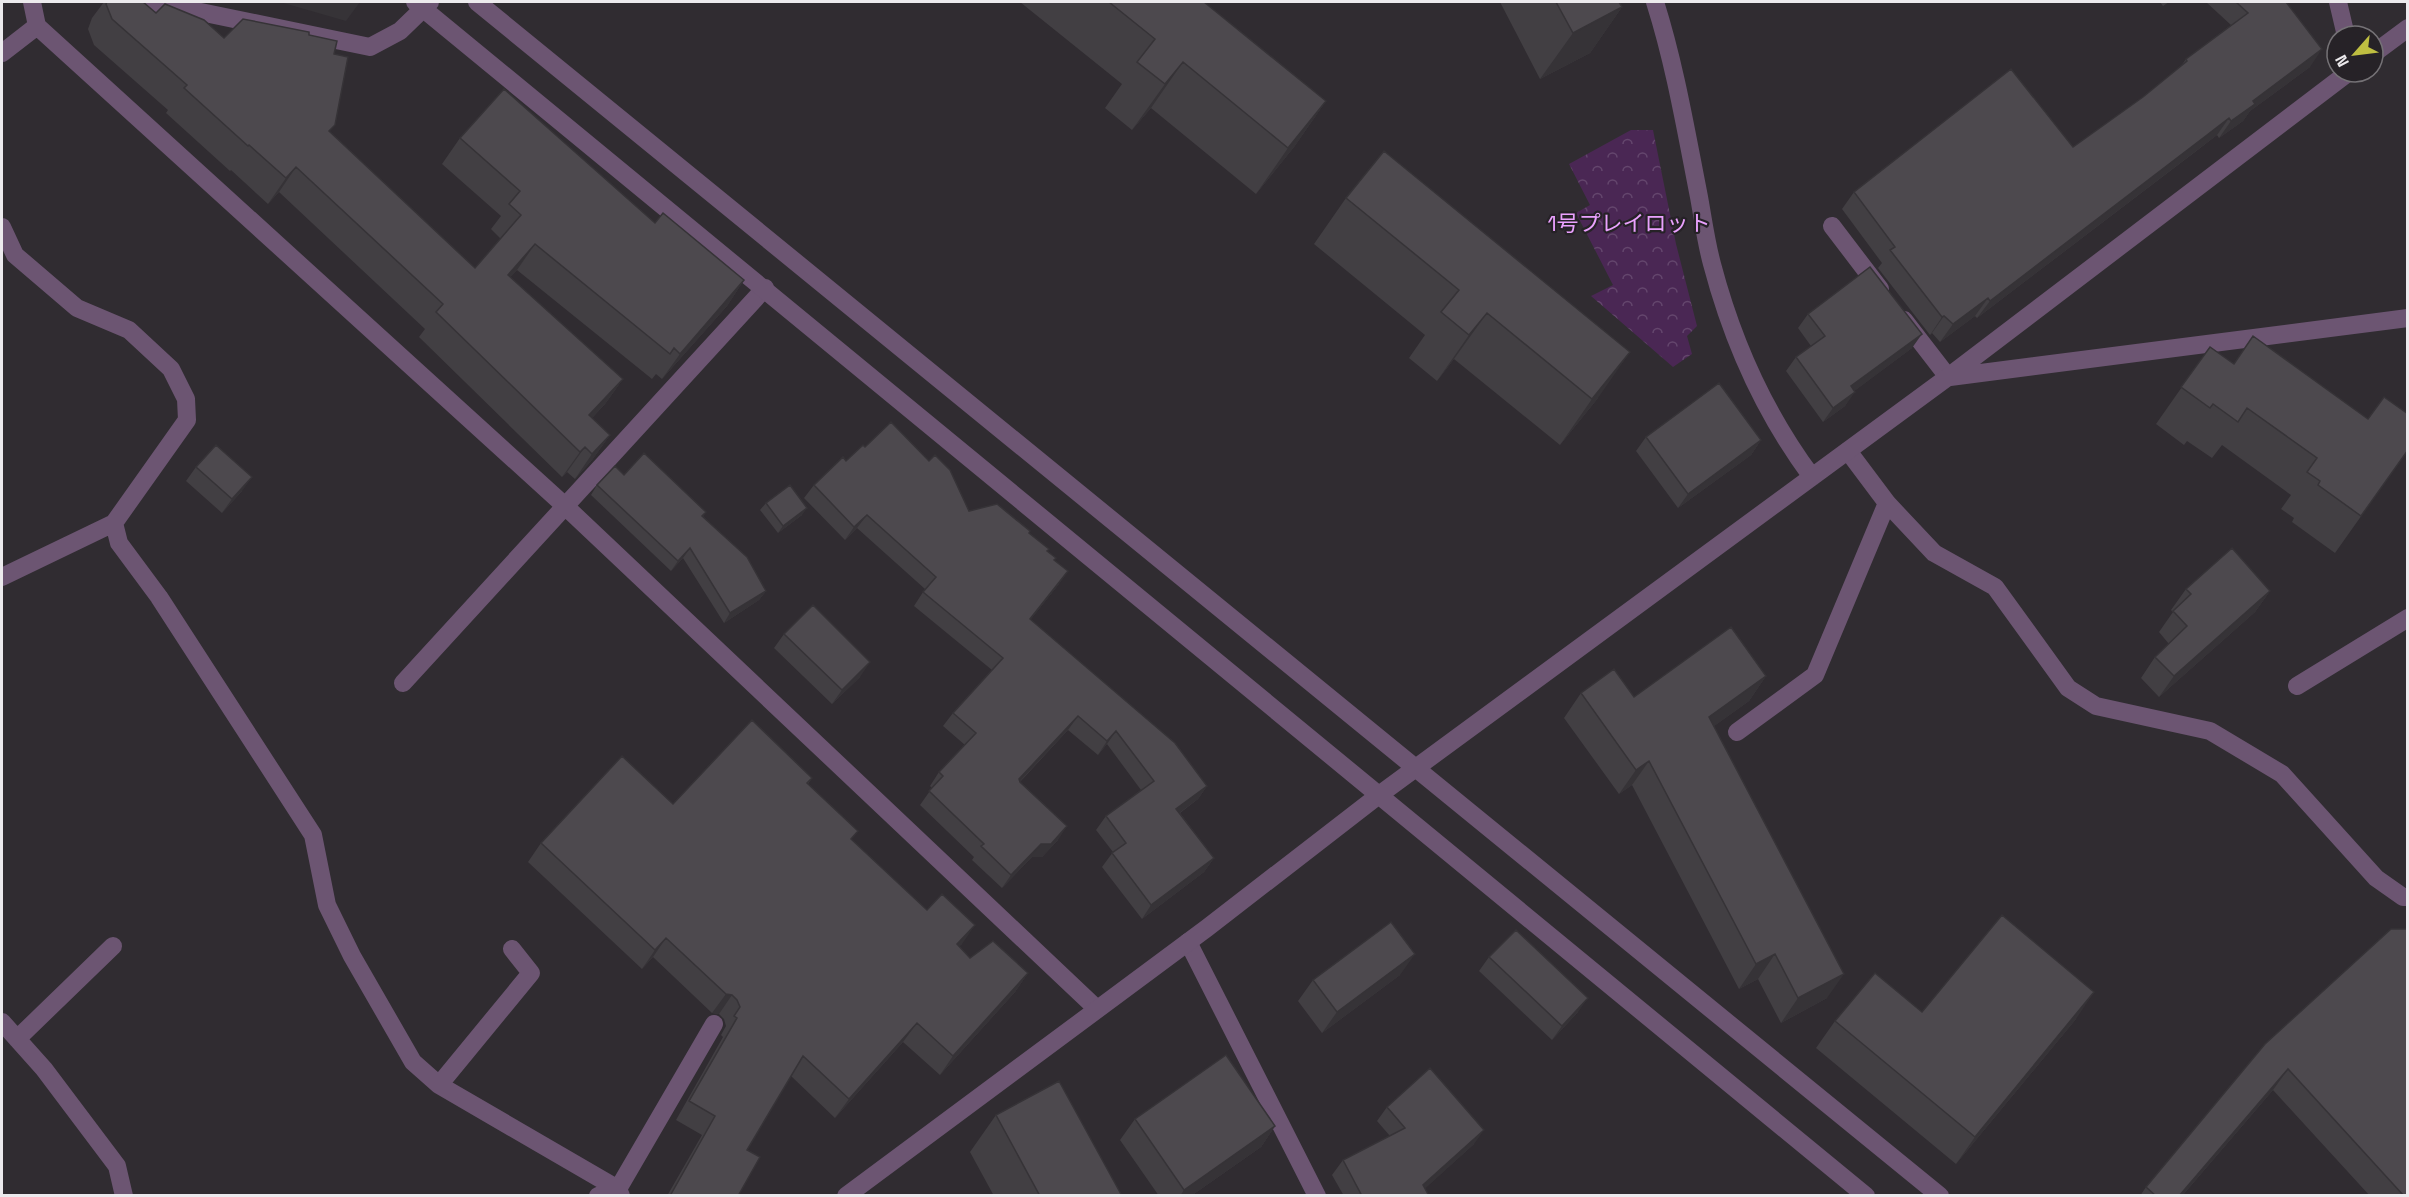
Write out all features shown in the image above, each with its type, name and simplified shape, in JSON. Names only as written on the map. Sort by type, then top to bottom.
[{"type":"street","points":[[32,2],[37,26],[565,506],[1097,1009]]},
{"type":"street","points":[[152,2],[370,47],[400,31],[423,4],[1866,1196]]},
{"type":"street","points":[[477,2],[1940,1196]]},
{"type":"street","points":[[1655,2],[1668,43],[1712,262],[1731,328],[1738,347],[1791,449],[1812,477]]},
{"type":"street","points":[[2338,2],[2343,24]]},
{"type":"street","points":[[2,53],[37,26]]},
{"type":"street","points":[[2385,45],[2408,28]]},
{"type":"street","points":[[846,1196],[1188,942],[1379,795],[1948,378],[2333,84]]},
{"type":"street","points":[[1832,226],[1948,378]]},
{"type":"street","points":[[2,227],[8,260],[77,308],[129,330],[171,369],[186,399],[186,420],[114,523],[2,577]]},
{"type":"street","points":[[403,683],[765,288]]},
{"type":"street","points":[[1948,378],[2408,318]]},
{"type":"street","points":[[1848,451],[1887,503],[1934,554],[1995,587],[2068,688],[2096,706],[2210,731],[2282,774],[2376,878],[2403,897],[2408,897]]},
{"type":"street","points":[[1737,732],[1815,675],[1887,503]]},
{"type":"street","points":[[114,523],[119,543],[159,597],[313,835],[327,905],[352,956],[413,1062],[439,1085],[620,1192]]},
{"type":"street","points":[[2297,686],[2408,618]]},
{"type":"street","points":[[1188,942],[1317,1196]]},
{"type":"street","points":[[17,1039],[113,946]]},
{"type":"street","points":[[439,1085],[531,973],[512,950]]},
{"type":"street","points":[[2,1022],[44,1069],[117,1166],[124,1196]]},
{"type":"street","points":[[620,1192],[714,1024]]},
{"type":"street","points":[[598,1196],[620,1192]]},
{"type":"green space","name":"1号プレイロット","points":[[1631,130],[1653,130],[1676,244],[1697,326],[1687,336],[1692,354],[1673,367],[1591,296],[1613,285],[1576,213],[1590,205],[1569,164]]},
{"type":"building","points":[[107,2],[143,2],[156,13],[165,4],[204,20],[224,38],[243,19],[309,32],[309,35],[337,41],[334,54],[348,57],[335,125],[329,131],[475,268],[521,215],[509,204],[520,191],[460,138],[504,89],[655,223],[663,213],[744,280],[680,354],[674,348],[670,354],[535,244],[508,275],[623,379],[589,415],[610,435],[592,454],[585,447],[580,452],[436,312],[443,304],[296,167],[286,178],[248,146],[184,88],[187,85],[112,19]]},
{"type":"building","points":[[1109,2],[1204,2],[1326,101],[1288,148],[1183,62],[1165,84],[1137,62],[1155,39]]},
{"type":"building","points":[[1556,2],[1619,2],[1622,7],[1573,33]]},
{"type":"building","points":[[2236,2],[2286,2],[2322,49],[2253,101],[2255,104],[2231,121],[2229,118],[1990,301],[1988,298],[1953,324],[1944,316],[1942,317],[1890,250],[1895,247],[1854,192],[2011,69],[2073,147],[2143,97],[2187,61],[2186,59],[2248,13]]},
{"type":"building","points":[[1384,151],[1630,352],[1592,399],[1487,313],[1469,335],[1441,312],[1459,290],[1346,198]]},
{"type":"building","points":[[1870,267],[1922,334],[1851,386],[1855,392],[1833,408],[1796,357],[1825,336],[1808,314]]},
{"type":"building","points":[[2253,336],[2368,419],[2384,397],[2408,414],[2408,450],[2361,516],[2318,485],[2320,481],[2307,472],[2317,458],[2247,408],[2238,422],[2213,404],[2210,408],[2181,387],[2210,347],[2234,364]]},
{"type":"building","points":[[1719,383],[1761,440],[1688,494],[1646,437]]},
{"type":"building","points":[[891,422],[929,461],[935,455],[950,470],[969,511],[997,504],[1049,549],[1047,551],[1056,558],[1054,560],[1068,571],[1030,619],[1175,743],[1207,786],[1176,809],[1214,858],[1151,905],[1112,853],[1126,843],[1106,816],[1154,781],[1116,731],[1107,741],[1078,716],[1019,779],[1067,826],[1051,844],[1041,844],[1011,875],[981,846],[984,844],[929,791],[943,776],[939,772],[976,733],[953,713],[1003,658],[923,592],[936,577],[867,515],[854,527],[814,485],[843,457],[846,461],[863,445],[865,447]]},
{"type":"building","points":[[216,445],[252,477],[232,499],[196,467]]},
{"type":"building","points":[[644,453],[706,512],[702,516],[747,557],[766,591],[730,613],[690,548],[678,561],[597,485],[615,466],[624,475]]},
{"type":"building","points":[[790,485],[807,508],[783,526],[766,503]]},
{"type":"building","points":[[2232,548],[2270,591],[2174,676],[2155,657],[2187,626],[2173,611],[2191,594],[2186,589]]},
{"type":"building","points":[[813,605],[870,662],[842,690],[784,634]]},
{"type":"building","points":[[1731,627],[1766,676],[1709,717],[1844,974],[1798,998],[1775,954],[1756,964],[1649,761],[1636,770],[1581,693],[1614,669],[1634,697]]},
{"type":"building","points":[[752,720],[812,778],[807,783],[858,831],[851,839],[927,910],[942,894],[975,925],[957,944],[970,958],[993,941],[1028,973],[953,1056],[917,1023],[849,1099],[803,1056],[747,1150],[760,1157],[738,1196],[670,1196],[715,1116],[689,1101],[737,1018],[734,1016],[740,1007],[732,995],[726,994],[666,938],[655,950],[541,843],[622,756],[673,804]]},
{"type":"building","points":[[2002,915],[2094,992],[1975,1137],[1835,1021],[1875,973],[1922,1012]]},
{"type":"building","points":[[1391,922],[1415,954],[1337,1012],[1313,980]]},
{"type":"building","points":[[2391,929],[2408,929],[2408,1196],[2404,1196],[2288,1069],[2179,1196],[2156,1196],[2146,1187],[2265,1044]]},
{"type":"building","points":[[1516,930],[1588,998],[1562,1026],[1489,957]]},
{"type":"building","points":[[1226,1055],[1275,1126],[1184,1190],[1135,1119]]},
{"type":"building","points":[[1430,1068],[1484,1130],[1423,1185],[1429,1196],[1362,1196],[1343,1160],[1405,1128],[1387,1107]]},
{"type":"building","points":[[1059,1081],[1122,1196],[1040,1196],[996,1115]]}]
